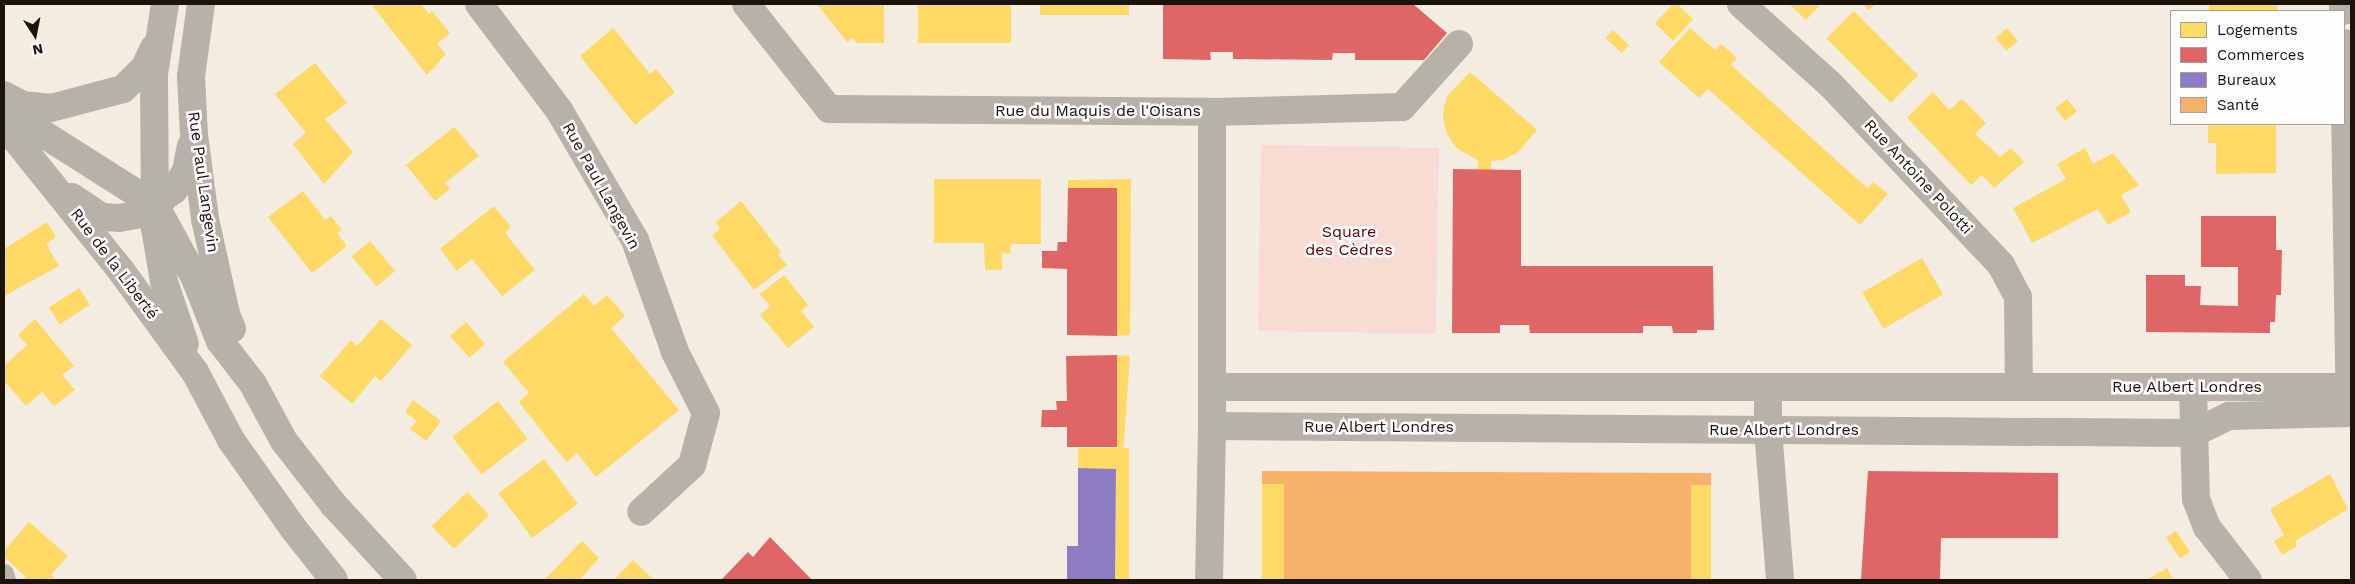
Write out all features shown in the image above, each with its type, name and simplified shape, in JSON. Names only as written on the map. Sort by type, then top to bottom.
[{"type":"street","points":[[165,4],[154,74],[155,228],[164,282],[195,372],[231,440],[292,528],[334,580]]},
{"type":"street","name":"Rue Paul Langevin","points":[[201,4],[191,76],[194,135],[205,219],[226,314],[253,384]]},
{"type":"street","name":"Rue Paul Langevin","points":[[479,4],[559,110],[635,240],[675,352],[706,413],[692,465],[640,512]]},
{"type":"street","name":"Rue du Maquis de l'Oisans","points":[[746,4],[828,109],[1212,112],[1212,426],[1209,580]]},
{"type":"street","name":"Rue Antoine Polotti","points":[[1741,4],[1830,84],[2001,265],[2018,297],[2019,387]]},
{"type":"street","points":[[4,94],[23,105],[51,108],[123,90],[145,68],[160,35]]},
{"type":"street","points":[[1212,112],[1402,107],[1459,44]]},
{"type":"street","points":[[2345,94],[2351,400]]},
{"type":"street","points":[[4,102],[26,123],[155,205],[195,278],[220,341],[253,384],[284,441],[333,504],[403,580]]},
{"type":"street","name":"Rue de la Liberté","points":[[4,125],[122,272],[195,372]]},
{"type":"street","name":"Rue de la Liberté","points":[[31,158],[79,204],[102,217],[119,218],[141,214],[174,190],[186,171],[194,135]]},
{"type":"street","name":"Rue Albert Londres","points":[[1212,387],[2193,387],[2351,400]]},
{"type":"street","points":[[1768,387],[1768,430],[1780,580]]},
{"type":"street","points":[[2193,387],[2196,499],[2207,527],[2248,580]]},
{"type":"street","name":"Rue Albert Londres","points":[[1212,426],[2194,433],[2229,416],[2351,400]]},
{"type":"lane","points":[[4,573],[6,580]]},
{"type":"green space","name":"Square des Cèdres","points":[[1261,145],[1439,148],[1436,334],[1258,331]]},
{"type":"building: Logements","points":[[371,4],[421,4],[429,14],[432,11],[450,33],[437,44],[446,54],[427,75]]},
{"type":"building: Logements","points":[[817,4],[884,4],[884,43],[857,43],[852,38],[847,42]]},
{"type":"building: Logements","points":[[918,4],[1011,4],[1011,43],[918,43]]},
{"type":"building: Logements","points":[[1040,4],[1129,4],[1129,15],[1040,15]]},
{"type":"building: Logements","points":[[1673,4],[1677,4],[1693,19],[1673,41],[1655,23]]},
{"type":"building: Logements","points":[[1789,4],[1821,4],[1806,20]]},
{"type":"building: Logements","points":[[1861,4],[1876,4],[1869,10]]},
{"type":"building: Logements","points":[[2209,4],[2277,4],[2277,10],[2209,10]]},
{"type":"building: Logements","points":[[1854,11],[1918,75],[1891,103],[1826,39]]},
{"type":"building: Logements","points":[[613,28],[650,74],[656,69],[675,92],[635,125],[580,56]]},
{"type":"building: Logements","points":[[1690,28],[1715,50],[1721,44],[1737,58],[1731,65],[1867,188],[1873,182],[1888,194],[1860,225],[1708,89],[1699,98],[1659,62]]},
{"type":"building: Logements","points":[[2007,28],[2018,41],[2006,51],[1996,38]]},
{"type":"building: Logements","points":[[1613,30],[1629,45],[1622,53],[1605,38]]},
{"type":"building: Logements","points":[[315,63],[347,103],[325,119],[353,152],[324,184],[293,144],[306,133],[275,94]]},
{"type":"building: Logements","points":[[1470,72],[1537,130],[1517,153],[1503,160],[1491,161],[1491,170],[1478,169],[1478,160],[1456,148],[1447,134],[1443,119],[1444,106],[1448,95]]},
{"type":"building: Logements","points":[[1933,92],[1949,110],[1962,99],[1986,123],[1975,134],[2000,157],[2011,148],[2024,162],[1994,188],[1982,175],[1971,185],[1907,118]]},
{"type":"building: Logements","points":[[2067,99],[2077,112],[2065,121],[2055,108]]},
{"type":"building: Logements","points":[[2208,125],[2276,125],[2276,173],[2216,174],[2216,143],[2208,143]]},
{"type":"building: Logements","points":[[454,127],[479,156],[445,183],[450,189],[435,201],[406,165]]},
{"type":"building: Logements","points":[[2085,148],[2093,164],[2113,153],[2139,185],[2121,195],[2131,212],[2108,225],[2098,209],[2032,243],[2013,208],[2066,179],[2057,164]]},
{"type":"building: Logements","points":[[934,179],[1041,179],[1041,244],[1011,244],[1010,254],[1002,253],[1002,270],[985,270],[984,243],[934,243]]},
{"type":"building: Logements","points":[[1131,179],[1130,335],[1117,336],[1117,188],[1068,188],[1068,180]]},
{"type":"building: Logements","points":[[303,191],[325,220],[331,216],[342,230],[337,233],[347,246],[312,273],[268,217]]},
{"type":"building: Logements","points":[[741,201],[781,252],[778,254],[787,265],[754,290],[712,235],[720,229],[716,222]]},
{"type":"building: Logements","points":[[494,206],[511,227],[505,233],[535,270],[502,296],[472,259],[457,271],[440,249]]},
{"type":"building: Logements","points":[[47,222],[56,237],[46,244],[59,266],[4,296],[4,249]]},
{"type":"building: Logements","points":[[370,241],[395,271],[377,286],[352,256]]},
{"type":"building: Logements","points":[[1922,258],[1943,294],[1883,329],[1862,292]]},
{"type":"building: Logements","points":[[784,275],[808,305],[801,311],[814,327],[788,348],[760,315],[770,306],[760,294]]},
{"type":"building: Logements","points":[[79,288],[90,305],[60,324],[49,308]]},
{"type":"building: Logements","points":[[584,294],[594,306],[607,295],[625,316],[611,328],[679,410],[596,477],[577,453],[567,462],[551,443],[519,402],[529,393],[503,362]]},
{"type":"building: Logements","points":[[35,319],[74,366],[62,375],[75,390],[54,406],[42,392],[26,406],[4,381],[4,366],[27,345],[18,335]]},
{"type":"building: Logements","points":[[381,319],[412,345],[381,381],[375,376],[352,404],[320,376],[351,340],[357,346]]},
{"type":"building: Logements","points":[[466,322],[485,344],[469,358],[450,336]]},
{"type":"building: Logements","points":[[1117,355],[1130,356],[1124,448],[1111,447]]},
{"type":"building: Logements","points":[[413,400],[441,421],[426,441],[410,429],[417,421],[405,412]]},
{"type":"building: Logements","points":[[498,401],[528,439],[482,475],[452,437]]},
{"type":"building: Logements","points":[[1078,448],[1129,448],[1129,580],[1115,580],[1116,469],[1078,468]]},
{"type":"building: Logements","points":[[544,459],[578,504],[532,538],[498,493]]},
{"type":"building: Logements","points":[[2330,474],[2348,509],[2295,541],[2297,546],[2282,555],[2274,541],[2284,535],[2270,509]]},
{"type":"building: Logements","points":[[1262,484],[1284,484],[1284,580],[1262,580]]},
{"type":"building: Logements","points":[[1691,485],[1711,485],[1711,580],[1691,580]]},
{"type":"building: Logements","points":[[467,492],[489,515],[454,549],[432,526]]},
{"type":"building: Logements","points":[[29,522],[68,556],[51,575],[54,577],[51,580],[23,580],[26,577],[4,557],[4,551]]},
{"type":"building: Logements","points":[[2176,531],[2190,552],[2180,558],[2166,538]]},
{"type":"building: Logements","points":[[582,541],[599,558],[581,578],[579,580],[544,580]]},
{"type":"building: Logements","points":[[633,560],[654,580],[614,580]]},
{"type":"building: Logements","points":[[2167,568],[2173,580],[2146,580]]},
{"type":"building: Commerces","points":[[1163,4],[1413,4],[1447,33],[1424,60],[1355,60],[1355,53],[1333,53],[1332,60],[1233,59],[1233,52],[1210,52],[1211,60],[1163,59]]},
{"type":"building: Commerces","points":[[1453,169],[1521,170],[1521,266],[1713,266],[1714,330],[1697,330],[1697,333],[1673,333],[1672,326],[1643,326],[1643,333],[1530,333],[1529,325],[1500,325],[1500,333],[1452,333]]},
{"type":"building: Commerces","points":[[1068,188],[1117,188],[1117,336],[1067,335],[1067,269],[1042,268],[1042,251],[1057,251],[1058,242],[1067,242]]},
{"type":"building: Commerces","points":[[2201,216],[2276,216],[2276,250],[2282,250],[2281,295],[2276,295],[2275,322],[2270,322],[2270,333],[2146,332],[2146,275],[2185,275],[2185,286],[2201,286],[2200,305],[2238,306],[2238,267],[2201,267]]},
{"type":"building: Commerces","points":[[1117,355],[1117,447],[1067,447],[1067,427],[1041,427],[1042,410],[1057,410],[1056,401],[1067,401],[1066,356]]},
{"type":"building: Commerces","points":[[1868,471],[2058,473],[2058,538],[1941,538],[1940,580],[1861,580]]},
{"type":"building: Commerces","points":[[770,537],[812,580],[721,580],[748,552],[753,557]]},
{"type":"building: Bureaux","points":[[1078,468],[1116,469],[1115,580],[1067,580],[1067,546],[1078,546]]},
{"type":"building: Santé","points":[[1262,471],[1711,473],[1711,485],[1691,485],[1691,580],[1284,580],[1284,484],[1262,484]]}]
